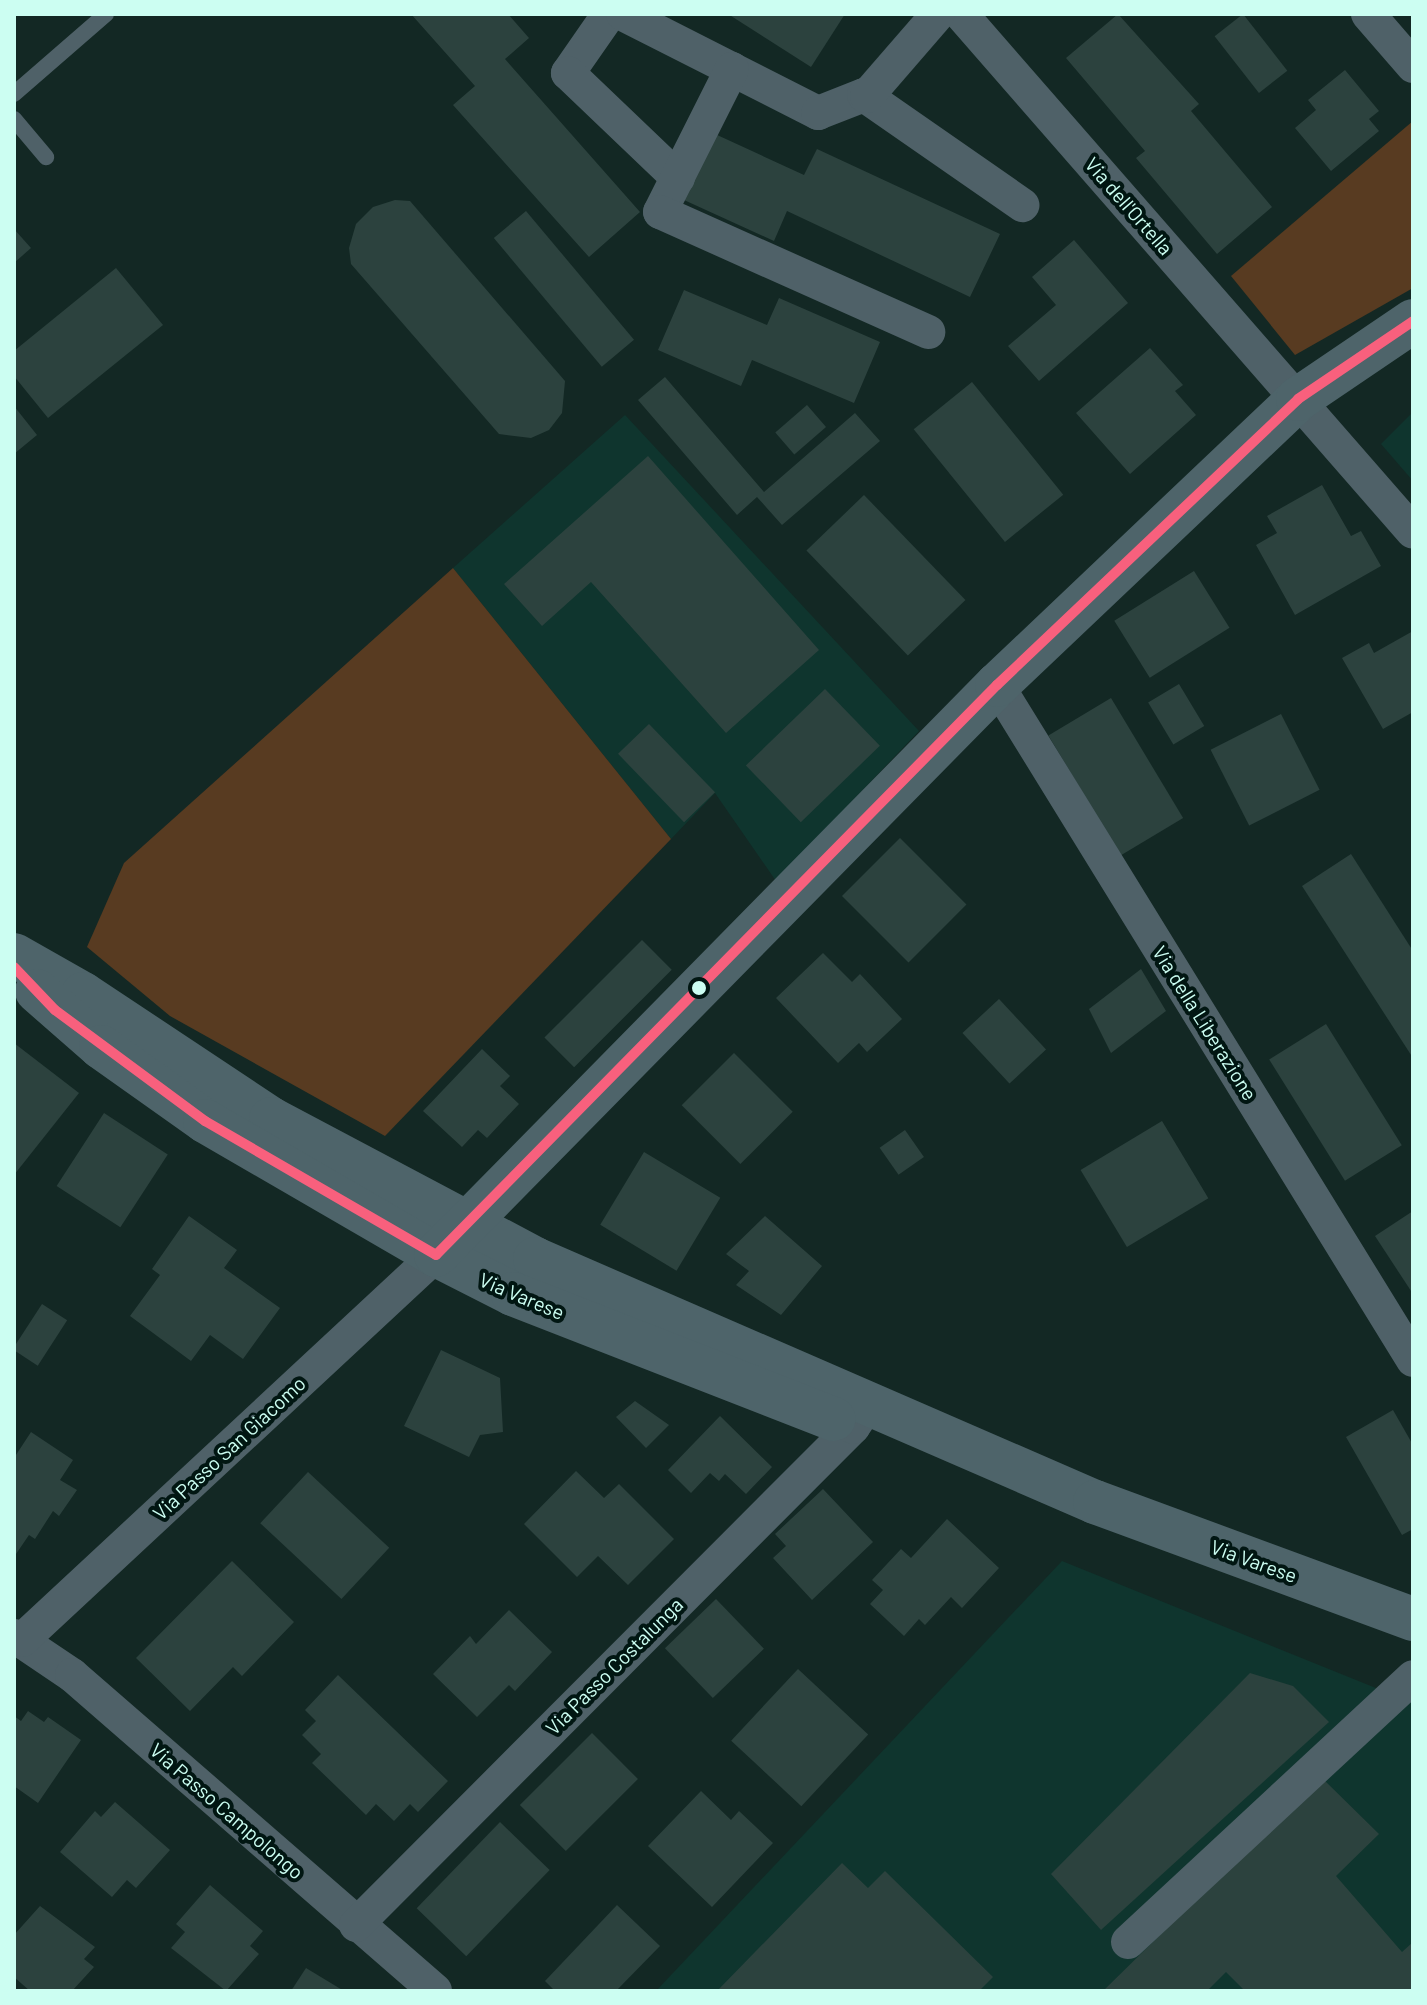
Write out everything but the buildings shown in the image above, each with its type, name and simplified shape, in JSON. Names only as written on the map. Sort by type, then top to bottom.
[{"type":"main road","points":[[436,1255],[997,685],[1298,399],[1413,321]]},
{"type":"main road","name":"Via Varese","points":[[14,955],[83,994],[271,1119],[466,1225],[861,1415]]},
{"type":"main road","name":"Via Varese","points":[[14,967],[55,1010],[205,1121],[436,1255],[513,1294],[861,1415],[1413,1619]]},
{"type":"street","points":[[609,14],[568,73],[678,178]]},
{"type":"street","points":[[623,14],[818,113],[867,96],[938,14]]},
{"type":"street","name":"Via dell'Ortella","points":[[961,14],[1413,532]]},
{"type":"street","points":[[1368,14],[1413,66]]},
{"type":"street","points":[[732,69],[660,212],[928,332]]},
{"type":"street","points":[[867,96],[1022,205]]},
{"type":"street","name":"Via della Liberazione","points":[[997,685],[1413,1360]]},
{"type":"street","name":"Via Passo San Giacomo","points":[[18,1638],[436,1255]]},
{"type":"street","name":"Via Passo Costalunga","points":[[356,1925],[861,1415]]},
{"type":"street","name":"Via Passo Campolongo","points":[[18,1638],[72,1675],[435,1991]]},
{"type":"street","points":[[1128,1942],[1413,1677]]},
{"type":"lane","points":[[14,94],[106,14]]},
{"type":"lane","points":[[14,119],[46,157]]},
{"type":"shaded area","points":[[1413,121],[1413,288],[1295,355],[1231,276]]},
{"type":"shaded area","points":[[1413,412],[1413,481],[1381,444]]},
{"type":"shaded area","points":[[625,415],[919,731],[776,881],[715,793],[671,839],[453,568]]},
{"type":"shaded area","points":[[453,568],[671,839],[385,1136],[170,1016],[87,947],[124,863]]},
{"type":"shaded area","points":[[1062,1561],[1413,1703],[1413,1991],[656,1991]]},
{"type":"transit line","points":[[436,1255],[997,685],[1298,399],[1413,321]]},
{"type":"transit line","points":[[14,967],[55,1010],[205,1121],[436,1255]]}]
